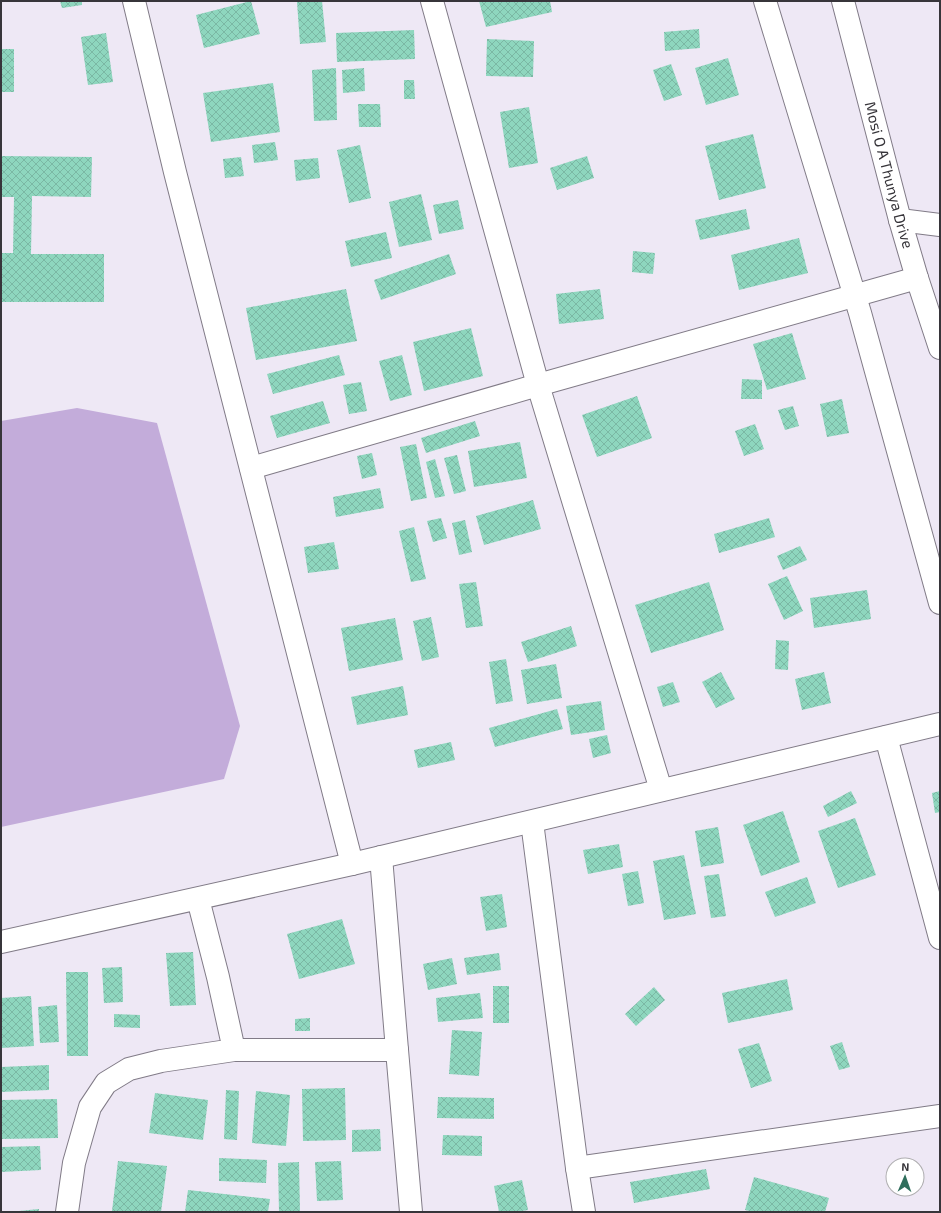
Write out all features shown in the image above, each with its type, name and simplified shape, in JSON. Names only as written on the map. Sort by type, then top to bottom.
[{"type":"street","points":[[134,1],[175,172],[352,864]]},
{"type":"street","points":[[432,1],[538,385],[661,790]]},
{"type":"street","points":[[765,1],[855,296],[940,603]]},
{"type":"street","name":"Mosi O A Thunya Drive","points":[[843,1],[900,220],[940,348]]},
{"type":"street","points":[[900,220],[940,225]]},
{"type":"street","points":[[251,468],[917,278]]},
{"type":"street","points":[[1,942],[352,864],[940,724]]},
{"type":"street","points":[[886,737],[940,938]]},
{"type":"street","points":[[532,822],[584,1212]]},
{"type":"street","points":[[381,857],[411,1212]]},
{"type":"street","points":[[198,899],[218,977],[234,1050]]},
{"type":"street","points":[[67,1212],[74,1163],[90,1106],[106,1083],[128,1069],[161,1061],[234,1050],[397,1050]]},
{"type":"street","points":[[577,1168],[940,1116]]},
{"type":"shaded area","points":[[77,408],[157,423],[240,726],[224,779],[1,827],[1,421]]},
{"type":"building","points":[[60,1],[82,1],[82,5],[62,8]]},
{"type":"building","points":[[251,1],[260,34],[204,48],[196,15]]},
{"type":"building","points":[[322,1],[326,42],[300,44],[297,2]]},
{"type":"building","points":[[479,1],[550,1],[552,12],[486,27]]},
{"type":"building","points":[[699,29],[700,48],[665,51],[664,32]]},
{"type":"building","points":[[414,30],[415,59],[337,62],[336,33]]},
{"type":"building","points":[[106,33],[113,82],[88,85],[81,37]]},
{"type":"building","points":[[487,39],[534,41],[533,77],[486,76]]},
{"type":"building","points":[[1,49],[14,49],[14,92],[1,92]]},
{"type":"building","points":[[728,58],[739,95],[706,105],[695,68]]},
{"type":"building","points":[[671,64],[682,95],[664,101],[653,70]]},
{"type":"building","points":[[336,68],[337,120],[314,121],[312,70]]},
{"type":"building","points":[[364,68],[365,91],[343,93],[342,70]]},
{"type":"building","points":[[404,80],[414,80],[415,99],[404,99]]},
{"type":"building","points":[[273,83],[280,132],[211,142],[203,93]]},
{"type":"building","points":[[358,104],[380,104],[381,127],[359,127]]},
{"type":"building","points":[[529,107],[538,163],[509,168],[500,112]]},
{"type":"building","points":[[753,134],[766,188],[719,200],[705,146]]},
{"type":"building","points":[[275,142],[278,160],[254,163],[252,145]]},
{"type":"building","points":[[360,145],[371,198],[349,203],[337,150]]},
{"type":"building","points":[[1,156],[92,157],[91,197],[32,196],[31,254],[104,254],[104,302],[1,302],[1,253],[13,253],[14,197],[1,197]]},
{"type":"building","points":[[587,156],[594,178],[557,190],[550,168]]},
{"type":"building","points":[[241,157],[244,176],[225,178],[223,159]]},
{"type":"building","points":[[318,158],[320,178],[296,181],[294,160]]},
{"type":"building","points":[[421,194],[432,240],[399,247],[389,202]]},
{"type":"building","points":[[458,200],[464,229],[439,234],[433,205]]},
{"type":"building","points":[[746,209],[750,229],[700,240],[695,220]]},
{"type":"building","points":[[386,232],[392,258],[351,267],[345,241]]},
{"type":"building","points":[[799,238],[808,273],[739,290],[731,255]]},
{"type":"building","points":[[633,251],[655,253],[653,274],[632,272]]},
{"type":"building","points":[[449,254],[456,274],[381,300],[374,280]]},
{"type":"building","points":[[346,289],[357,341],[256,360],[246,308]]},
{"type":"building","points":[[600,289],[604,319],[559,324],[556,294]]},
{"type":"building","points":[[471,328],[483,376],[424,391],[413,342]]},
{"type":"building","points":[[792,333],[806,379],[767,390],[753,344]]},
{"type":"building","points":[[339,355],[345,375],[273,394],[267,374]]},
{"type":"building","points":[[402,355],[412,395],[390,401],[379,361]]},
{"type":"building","points":[[742,379],[762,380],[762,399],[741,399]]},
{"type":"building","points":[[361,382],[367,411],[349,414],[343,385]]},
{"type":"building","points":[[637,396],[652,438],[597,457],[582,415]]},
{"type":"building","points":[[842,399],[849,433],[827,437],[820,404]]},
{"type":"building","points":[[323,401],[330,423],[277,438],[270,416]]},
{"type":"building","points":[[793,406],[799,426],[785,430],[778,410]]},
{"type":"building","points":[[475,421],[480,436],[426,453],[421,438]]},
{"type":"building","points":[[755,424],[764,449],[744,456],[735,431]]},
{"type":"building","points":[[520,442],[527,478],[474,487],[468,451]]},
{"type":"building","points":[[416,444],[427,498],[411,501],[400,447]]},
{"type":"building","points":[[372,453],[377,475],[362,479],[357,456]]},
{"type":"building","points":[[457,455],[466,491],[454,494],[444,458]]},
{"type":"building","points":[[435,459],[445,496],[435,498],[426,462]]},
{"type":"building","points":[[380,488],[384,508],[336,517],[333,497]]},
{"type":"building","points":[[533,500],[541,529],[484,545],[476,516]]},
{"type":"building","points":[[441,518],[447,538],[433,542],[427,521]]},
{"type":"building","points":[[769,518],[775,537],[719,553],[714,534]]},
{"type":"building","points":[[465,520],[472,552],[459,555],[452,523]]},
{"type":"building","points":[[414,527],[426,579],[411,582],[399,531]]},
{"type":"building","points":[[334,542],[339,569],[308,573],[304,547]]},
{"type":"building","points":[[800,546],[807,560],[783,570],[777,556]]},
{"type":"building","points":[[787,576],[803,611],[784,620],[768,584]]},
{"type":"building","points":[[476,582],[483,626],[466,628],[459,584]]},
{"type":"building","points":[[709,582],[724,630],[651,653],[635,605]]},
{"type":"building","points":[[867,590],[871,619],[814,628],[810,598]]},
{"type":"building","points":[[431,617],[439,657],[422,661],[413,621]]},
{"type":"building","points":[[395,618],[403,660],[349,671],[341,628]]},
{"type":"building","points":[[571,626],[577,646],[528,662],[521,642]]},
{"type":"building","points":[[776,640],[789,641],[788,670],[775,669]]},
{"type":"building","points":[[506,659],[513,701],[496,704],[489,662]]},
{"type":"building","points":[[556,664],[562,698],[527,704],[521,670]]},
{"type":"building","points":[[721,672],[735,699],[716,708],[702,682]]},
{"type":"building","points":[[824,672],[831,703],[802,710],[795,679]]},
{"type":"building","points":[[673,682],[680,702],[663,707],[657,687]]},
{"type":"building","points":[[403,686],[408,715],[357,725],[351,697]]},
{"type":"building","points":[[601,701],[605,730],[571,735],[566,706]]},
{"type":"building","points":[[557,709],[563,729],[495,747],[489,728]]},
{"type":"building","points":[[607,735],[611,753],[593,758],[589,739]]},
{"type":"building","points":[[451,742],[455,760],[418,768],[414,750]]},
{"type":"building","points":[[851,791],[857,803],[828,817],[823,806]]},
{"type":"building","points":[[940,791],[940,812],[935,813],[932,793]]},
{"type":"building","points":[[783,811],[800,862],[761,876],[743,825]]},
{"type":"building","points":[[855,818],[876,875],[838,888],[818,831]]},
{"type":"building","points":[[718,827],[724,863],[701,867],[695,831]]},
{"type":"building","points":[[619,844],[623,867],[588,874],[583,850]]},
{"type":"building","points":[[684,855],[696,914],[664,920],[653,861]]},
{"type":"building","points":[[638,871],[644,903],[628,906],[622,874]]},
{"type":"building","points":[[719,874],[726,916],[711,918],[704,876]]},
{"type":"building","points":[[807,877],[816,903],[775,917],[765,892]]},
{"type":"building","points":[[502,894],[507,927],[486,931],[480,897]]},
{"type":"building","points":[[342,919],[355,964],[299,979],[287,934]]},
{"type":"building","points":[[193,952],[196,1005],[170,1006],[166,953]]},
{"type":"building","points":[[499,953],[501,970],[467,975],[464,958]]},
{"type":"building","points":[[452,958],[457,984],[428,990],[423,964]]},
{"type":"building","points":[[122,967],[123,1002],[104,1003],[102,968]]},
{"type":"building","points":[[66,972],[88,972],[88,1056],[67,1056]]},
{"type":"building","points":[[787,979],[793,1010],[728,1023],[722,993]]},
{"type":"building","points":[[493,986],[509,986],[509,1023],[493,1023]]},
{"type":"building","points":[[654,987],[665,1000],[636,1026],[625,1014]]},
{"type":"building","points":[[480,993],[483,1018],[438,1022],[436,998]]},
{"type":"building","points":[[31,996],[34,1046],[1,1048],[1,998]]},
{"type":"building","points":[[57,1005],[59,1042],[40,1043],[38,1007]]},
{"type":"building","points":[[114,1014],[140,1015],[140,1028],[114,1027]]},
{"type":"building","points":[[310,1018],[310,1031],[295,1031],[295,1019]]},
{"type":"building","points":[[452,1030],[482,1032],[479,1076],[449,1074]]},
{"type":"building","points":[[842,1042],[850,1067],[839,1070],[830,1046]]},
{"type":"building","points":[[759,1043],[772,1081],[751,1088],[738,1049]]},
{"type":"building","points":[[49,1065],[49,1090],[1,1092],[1,1067]]},
{"type":"building","points":[[345,1088],[346,1140],[303,1141],[302,1089]]},
{"type":"building","points":[[226,1090],[239,1091],[237,1140],[224,1139]]},
{"type":"building","points":[[256,1091],[290,1095],[286,1146],[252,1143]]},
{"type":"building","points":[[155,1093],[208,1100],[203,1140],[149,1133]]},
{"type":"building","points":[[438,1097],[494,1098],[494,1119],[437,1118]]},
{"type":"building","points":[[57,1099],[58,1138],[1,1139],[1,1100]]},
{"type":"building","points":[[380,1129],[381,1151],[352,1152],[352,1130]]},
{"type":"building","points":[[443,1135],[482,1136],[482,1156],[442,1155]]},
{"type":"building","points":[[40,1146],[41,1170],[1,1172],[1,1147]]},
{"type":"building","points":[[219,1158],[267,1160],[266,1183],[219,1181]]},
{"type":"building","points":[[118,1161],[167,1166],[161,1212],[112,1211]]},
{"type":"building","points":[[341,1161],[343,1200],[317,1201],[315,1162]]},
{"type":"building","points":[[299,1162],[300,1212],[279,1212],[278,1163]]},
{"type":"building","points":[[706,1169],[710,1189],[634,1203],[630,1182]]},
{"type":"building","points":[[754,1177],[829,1198],[825,1212],[753,1212],[745,1210]]},
{"type":"building","points":[[522,1180],[528,1210],[499,1212],[494,1186]]},
{"type":"building","points":[[188,1190],[270,1199],[268,1212],[185,1212]]},
{"type":"building","points":[[39,1209],[39,1212],[19,1212],[19,1211]]}]
